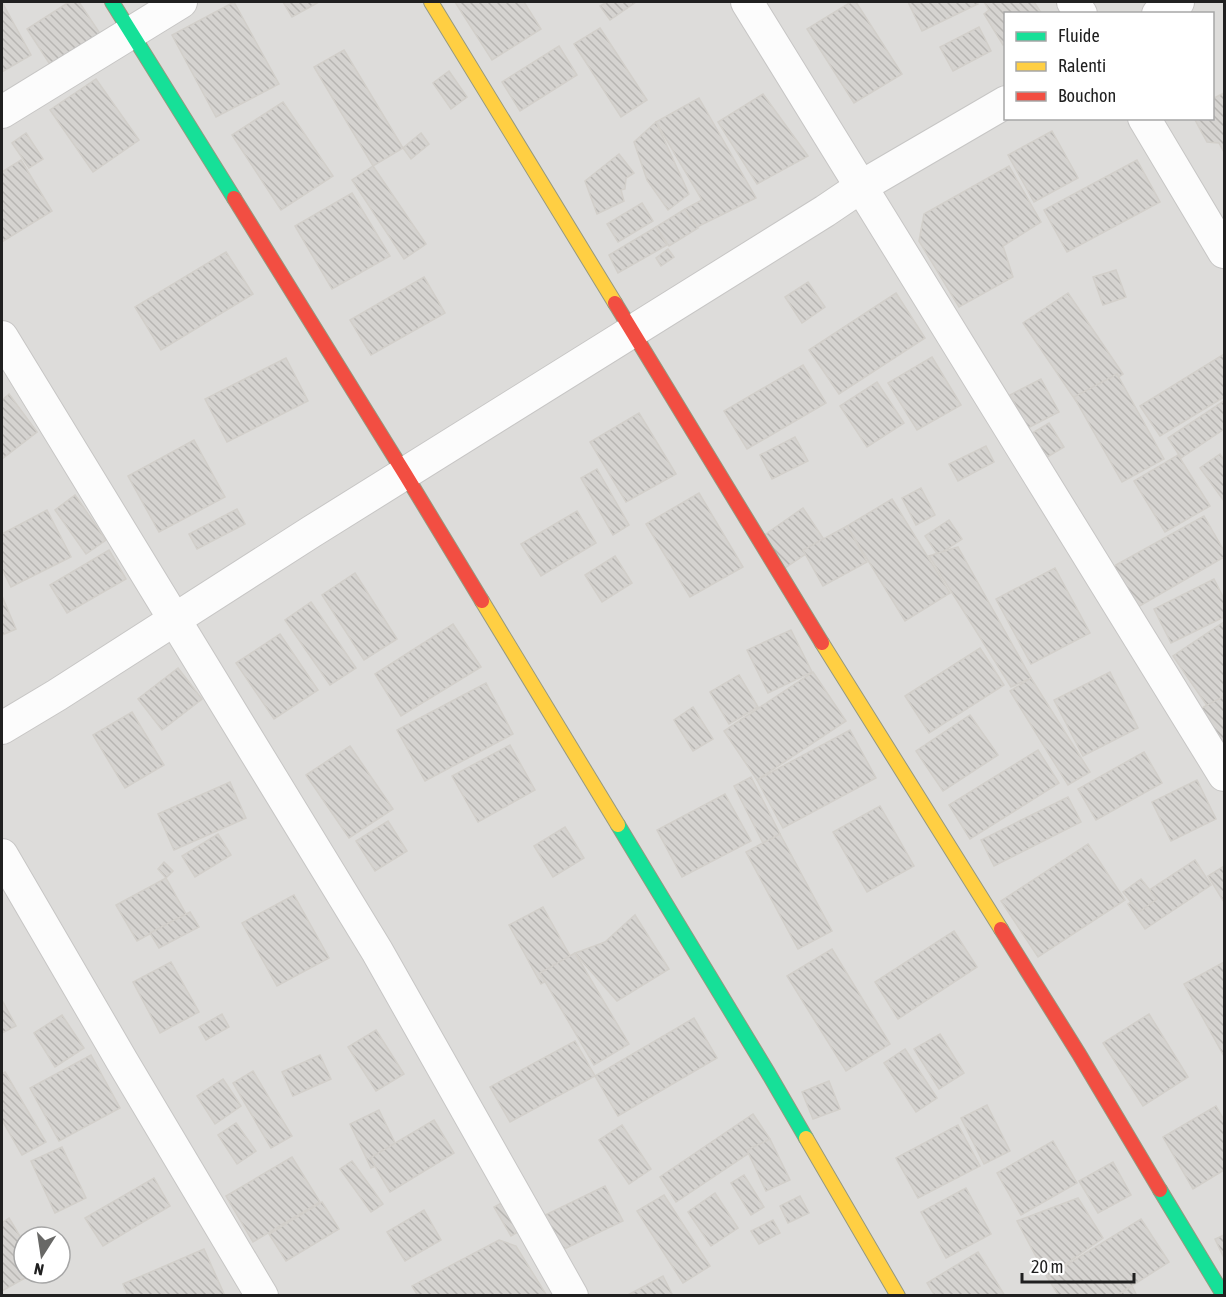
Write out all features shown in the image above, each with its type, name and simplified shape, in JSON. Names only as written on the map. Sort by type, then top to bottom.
[{"type":"street","points":[[112,2],[405,474],[767,1071],[898,1296]]},
{"type":"street","points":[[2,112],[181,2]]},
{"type":"street","points":[[431,2],[788,588],[1079,1054],[1224,1296]]},
{"type":"street","points":[[747,2],[1224,776]]},
{"type":"street","points":[[1161,12],[1178,2]]},
{"type":"street","points":[[2,728],[862,186],[1004,103]]},
{"type":"street","points":[[1145,120],[1224,252]]},
{"type":"street","points":[[2,337],[376,951],[572,1296]]},
{"type":"street","points":[[2,855],[262,1296]]},
{"type":"shaded area","points":[[2,2],[1224,2],[1224,1295],[2,1295]]},
{"type":"building","points":[[2,2],[31,55],[2,72]]},
{"type":"building","points":[[69,2],[79,2],[101,35],[51,66],[27,29]]},
{"type":"building","points":[[234,2],[279,84],[216,117],[172,35]]},
{"type":"building","points":[[283,2],[319,2],[292,17]]},
{"type":"building","points":[[455,2],[524,2],[541,29],[492,60]]},
{"type":"building","points":[[607,2],[636,2],[610,20],[600,6]]},
{"type":"building","points":[[851,2],[856,2],[902,74],[854,103],[807,29]]},
{"type":"building","points":[[908,2],[977,2],[978,4],[922,31]]},
{"type":"building","points":[[984,2],[1034,2],[1041,12],[1004,12],[1003,45],[984,14],[989,10]]},
{"type":"building","points":[[979,27],[991,51],[953,71],[940,47]]},
{"type":"building","points":[[600,28],[647,100],[621,117],[574,44]]},
{"type":"building","points":[[559,46],[577,75],[520,111],[502,82]]},
{"type":"building","points":[[344,50],[403,148],[373,166],[314,67]]},
{"type":"building","points":[[449,71],[467,97],[451,109],[433,83]]},
{"type":"building","points":[[96,79],[139,140],[93,172],[50,110]]},
{"type":"building","points":[[1224,93],[1224,152],[1219,143],[1207,142],[1195,120],[1214,120],[1214,98]]},
{"type":"building","points":[[763,94],[808,156],[757,184],[718,122]]},
{"type":"building","points":[[699,98],[756,198],[697,227],[685,209],[702,200],[656,122]]},
{"type":"building","points":[[283,102],[333,176],[281,210],[232,135]]},
{"type":"building","points":[[656,122],[689,194],[668,210],[647,180],[634,142]]},
{"type":"building","points":[[1052,131],[1078,178],[1034,202],[1008,155]]},
{"type":"building","points":[[26,133],[43,159],[29,168],[12,143]]},
{"type":"building","points":[[421,133],[429,144],[411,159],[403,148]]},
{"type":"building","points":[[619,154],[634,173],[626,178],[625,189],[621,190],[624,201],[597,214],[585,181]]},
{"type":"building","points":[[21,160],[52,211],[2,242],[2,172]]},
{"type":"building","points":[[1137,160],[1160,202],[1067,252],[1044,210]]},
{"type":"building","points":[[373,166],[426,244],[404,259],[352,180]]},
{"type":"building","points":[[1009,166],[1041,222],[1003,246],[1013,277],[959,307],[919,241],[924,214]]},
{"type":"building","points":[[352,193],[390,256],[332,289],[295,226]]},
{"type":"building","points":[[642,203],[653,221],[618,242],[607,224]]},
{"type":"building","points":[[685,209],[698,228],[669,246],[656,227]]},
{"type":"building","points":[[656,227],[667,245],[618,273],[609,255]]},
{"type":"building","points":[[668,249],[674,257],[661,266],[656,258]]},
{"type":"building","points":[[226,252],[253,294],[161,350],[135,307]]},
{"type":"building","points":[[1116,270],[1126,297],[1103,305],[1093,277]]},
{"type":"building","points":[[424,277],[445,313],[371,355],[350,320]]},
{"type":"building","points":[[808,282],[825,307],[802,323],[785,297]]},
{"type":"building","points":[[896,293],[925,338],[839,394],[809,350]]},
{"type":"building","points":[[1068,293],[1123,374],[1078,404],[1023,323]]},
{"type":"building","points":[[1224,354],[1224,397],[1160,436],[1140,406]]},
{"type":"building","points":[[932,357],[961,405],[917,430],[888,383]]},
{"type":"building","points":[[286,358],[308,401],[227,442],[205,399]]},
{"type":"building","points":[[803,365],[826,403],[747,449],[724,411]]},
{"type":"building","points":[[1117,374],[1164,459],[1122,482],[1074,397]]},
{"type":"building","points":[[1041,379],[1059,412],[1028,428],[1010,395]]},
{"type":"building","points":[[877,382],[904,423],[867,447],[840,406]]},
{"type":"building","points":[[9,394],[37,432],[2,459],[2,400]]},
{"type":"building","points":[[1224,401],[1224,429],[1181,458],[1168,438]]},
{"type":"building","points":[[639,413],[676,474],[626,502],[590,442]]},
{"type":"building","points":[[1049,423],[1064,447],[1039,462],[1024,438]]},
{"type":"building","points":[[795,437],[808,461],[772,479],[760,455]]},
{"type":"building","points":[[194,440],[225,497],[159,532],[128,476]]},
{"type":"building","points":[[986,446],[994,462],[958,481],[949,464]]},
{"type":"building","points":[[1220,454],[1224,460],[1224,501],[1200,468]]},
{"type":"building","points":[[1178,455],[1210,506],[1165,532],[1134,481]]},
{"type":"building","points":[[597,469],[629,525],[613,535],[581,478]]},
{"type":"building","points":[[921,488],[935,515],[916,525],[902,498]]},
{"type":"building","points":[[699,493],[743,567],[690,597],[646,524]]},
{"type":"building","points":[[75,495],[106,540],[86,554],[55,510]]},
{"type":"building","points":[[892,499],[950,593],[905,621],[847,526]]},
{"type":"building","points":[[803,508],[825,541],[785,568],[763,536]]},
{"type":"building","points":[[237,509],[245,524],[197,549],[189,534]]},
{"type":"building","points":[[47,510],[71,557],[11,587],[2,569],[2,534]]},
{"type":"building","points":[[577,511],[596,543],[541,576],[521,544]]},
{"type":"building","points":[[1204,516],[1224,551],[1224,557],[1138,607],[1114,566]]},
{"type":"building","points":[[949,520],[962,539],[938,555],[925,536]]},
{"type":"building","points":[[847,526],[867,562],[823,586],[803,550]]},
{"type":"building","points":[[958,547],[1031,678],[1011,687],[929,556]]},
{"type":"building","points":[[109,550],[126,579],[67,613],[50,585]]},
{"type":"building","points":[[615,556],[632,583],[602,602],[585,575]]},
{"type":"building","points":[[1055,568],[1090,633],[1031,664],[996,599]]},
{"type":"building","points":[[355,573],[397,639],[364,660],[322,595]]},
{"type":"building","points":[[1214,579],[1224,599],[1224,617],[1171,643],[1154,609]]},
{"type":"building","points":[[2,596],[16,629],[2,635]]},
{"type":"building","points":[[311,602],[356,668],[330,685],[285,620]]},
{"type":"building","points":[[1224,622],[1224,705],[1212,713],[1173,656]]},
{"type":"building","points":[[453,624],[481,667],[401,716],[375,674]]},
{"type":"building","points":[[791,630],[812,672],[768,693],[747,650]]},
{"type":"building","points":[[280,634],[318,690],[274,719],[236,663]]},
{"type":"building","points":[[980,648],[1004,685],[929,733],[905,696]]},
{"type":"building","points":[[178,668],[202,699],[162,730],[138,699]]},
{"type":"building","points":[[813,672],[846,721],[757,780],[724,731]]},
{"type":"building","points":[[1110,672],[1138,728],[1083,756],[1054,700]]},
{"type":"building","points":[[739,675],[758,707],[729,724],[710,692]]},
{"type":"building","points":[[1031,678],[1090,772],[1068,785],[1010,691]]},
{"type":"building","points":[[486,683],[513,734],[425,781],[397,730]]},
{"type":"building","points":[[1224,696],[1224,745],[1220,747],[1200,709]]},
{"type":"building","points":[[693,707],[713,739],[693,751],[674,720]]},
{"type":"building","points":[[132,712],[164,765],[125,788],[93,735]]},
{"type":"building","points":[[970,715],[998,755],[943,791],[916,751]]},
{"type":"building","points":[[850,730],[876,778],[783,828],[757,780]]},
{"type":"building","points":[[510,745],[535,790],[478,822],[452,776]]},
{"type":"building","points":[[350,746],[393,809],[349,838],[306,775]]},
{"type":"building","points":[[1038,750],[1059,783],[970,839],[949,805]]},
{"type":"building","points":[[1144,752],[1162,783],[1096,820],[1078,789]]},
{"type":"building","points":[[751,777],[780,834],[763,843],[734,786]]},
{"type":"building","points":[[1197,780],[1216,819],[1171,841],[1152,802]]},
{"type":"building","points":[[230,782],[246,818],[174,850],[158,814]]},
{"type":"building","points":[[725,794],[751,841],[682,877],[657,830]]},
{"type":"building","points":[[1068,797],[1081,822],[994,866],[981,840]]},
{"type":"building","points":[[880,806],[914,866],[867,892],[833,832]]},
{"type":"building","points":[[388,821],[407,851],[375,871],[356,841]]},
{"type":"building","points":[[565,827],[584,858],[553,877],[534,846]]},
{"type":"building","points":[[218,834],[231,855],[195,877],[182,856]]},
{"type":"building","points":[[780,834],[832,931],[798,949],[746,852]]},
{"type":"building","points":[[1088,844],[1125,900],[1038,957],[1001,901]]},
{"type":"building","points":[[1195,860],[1211,885],[1145,929],[1128,904]]},
{"type":"building","points":[[164,862],[173,871],[166,878],[158,869]]},
{"type":"building","points":[[1224,866],[1224,902],[1208,876]]},
{"type":"building","points":[[166,878],[186,914],[137,941],[116,905]]},
{"type":"building","points":[[1141,879],[1157,899],[1139,912],[1123,892]]},
{"type":"building","points":[[294,895],[329,958],[277,986],[242,923]]},
{"type":"building","points":[[543,907],[575,965],[541,984],[509,925]]},
{"type":"building","points":[[190,912],[199,927],[159,948],[150,933]]},
{"type":"building","points":[[635,915],[669,969],[617,1001],[575,953],[605,942]]},
{"type":"building","points":[[954,931],[977,967],[898,1019],[875,982]]},
{"type":"building","points":[[832,949],[890,1044],[846,1071],[787,976]]},
{"type":"building","points":[[575,953],[629,1044],[594,1065],[540,973]]},
{"type":"building","points":[[171,962],[199,1012],[160,1033],[133,982]]},
{"type":"building","points":[[1224,962],[1224,1056],[1184,984]]},
{"type":"building","points":[[2,1000],[16,1026],[2,1033]]},
{"type":"building","points":[[222,1014],[229,1027],[206,1040],[199,1027]]},
{"type":"building","points":[[1149,1014],[1188,1077],[1143,1106],[1103,1043]]},
{"type":"building","points":[[62,1015],[84,1048],[55,1067],[34,1033]]},
{"type":"building","points":[[694,1018],[717,1058],[618,1116],[595,1076]]},
{"type":"building","points":[[376,1030],[404,1074],[376,1091],[348,1047]]},
{"type":"building","points":[[940,1034],[964,1073],[939,1089],[914,1049]]},
{"type":"building","points":[[575,1041],[595,1076],[510,1122],[490,1087]]},
{"type":"building","points":[[905,1049],[937,1098],[916,1112],[884,1063]]},
{"type":"building","points":[[91,1055],[120,1108],[59,1141],[30,1088]]},
{"type":"building","points":[[320,1055],[331,1079],[293,1096],[282,1072]]},
{"type":"building","points":[[253,1071],[292,1136],[271,1148],[233,1083]]},
{"type":"building","points":[[5,1072],[46,1142],[22,1155],[2,1120],[2,1074]]},
{"type":"building","points":[[223,1079],[241,1106],[215,1124],[197,1096]]},
{"type":"building","points":[[829,1081],[840,1109],[813,1119],[802,1092]]},
{"type":"building","points":[[987,1105],[1010,1151],[984,1164],[961,1118]]},
{"type":"building","points":[[1216,1106],[1224,1120],[1224,1170],[1193,1189],[1163,1137]]},
{"type":"building","points":[[379,1110],[401,1155],[371,1168],[350,1124]]},
{"type":"building","points":[[753,1114],[770,1139],[676,1202],[660,1177]]},
{"type":"building","points":[[434,1120],[454,1153],[390,1192],[370,1158]]},
{"type":"building","points":[[236,1123],[256,1151],[237,1164],[218,1135]]},
{"type":"building","points":[[622,1125],[651,1169],[629,1184],[599,1140]]},
{"type":"building","points":[[958,1125],[980,1166],[918,1198],[896,1158]]},
{"type":"building","points":[[770,1139],[790,1180],[766,1191],[747,1150]]},
{"type":"building","points":[[1053,1141],[1077,1183],[1021,1215],[997,1173]]},
{"type":"building","points":[[62,1147],[86,1198],[55,1213],[31,1161]]},
{"type":"building","points":[[292,1157],[320,1202],[253,1242],[226,1196]]},
{"type":"building","points":[[352,1161],[383,1204],[371,1212],[340,1169]]},
{"type":"building","points":[[1113,1162],[1131,1195],[1098,1213],[1079,1181]]},
{"type":"building","points":[[744,1175],[764,1207],[751,1215],[731,1183]]},
{"type":"building","points":[[154,1178],[170,1206],[103,1246],[85,1218]]},
{"type":"building","points":[[605,1186],[623,1221],[556,1253],[539,1218]]},
{"type":"building","points":[[966,1188],[991,1234],[946,1258],[921,1212]]},
{"type":"building","points":[[715,1193],[738,1228],[711,1246],[688,1212]]},
{"type":"building","points":[[664,1195],[710,1266],[683,1283],[637,1211]]},
{"type":"building","points":[[800,1196],[809,1213],[788,1223],[780,1206]]},
{"type":"building","points":[[1078,1198],[1103,1238],[1047,1277],[1017,1221]]},
{"type":"building","points":[[507,1200],[525,1228],[511,1236],[494,1207]]},
{"type":"building","points":[[322,1202],[339,1229],[286,1261],[269,1234]]},
{"type":"building","points":[[424,1210],[441,1240],[405,1261],[387,1232]]},
{"type":"building","points":[[9,1218],[13,1225],[13,1285],[2,1291],[2,1223]]},
{"type":"building","points":[[1141,1219],[1169,1262],[1116,1296],[1059,1296],[1047,1277]]},
{"type":"building","points":[[773,1220],[780,1233],[759,1244],[751,1231]]},
{"type":"building","points":[[1224,1235],[1224,1258],[1215,1239]]},
{"type":"building","points":[[499,1240],[516,1246],[547,1296],[418,1296],[412,1286]]},
{"type":"building","points":[[204,1249],[225,1296],[128,1296],[123,1284]]},
{"type":"building","points":[[978,1252],[1005,1296],[935,1296],[927,1283]]},
{"type":"building","points":[[663,1276],[673,1296],[626,1296]]},
{"type":"building","points":[[1132,1286],[1137,1296],[1117,1296]]},
{"type":"traffic: fast","points":[[112,2],[234,198]]},
{"type":"traffic: fast","points":[[618,825],[806,1138]]},
{"type":"traffic: fast","points":[[1160,1190],[1224,1296]]},
{"type":"traffic: slow","points":[[431,2],[615,303]]},
{"type":"traffic: slow","points":[[482,601],[618,825]]},
{"type":"traffic: slow","points":[[822,643],[1001,929]]},
{"type":"traffic: slow","points":[[806,1138],[898,1296]]},
{"type":"traffic: jam","points":[[234,198],[482,601]]},
{"type":"traffic: jam","points":[[615,303],[822,643]]},
{"type":"traffic: jam","points":[[1001,929],[1160,1190]]}]
